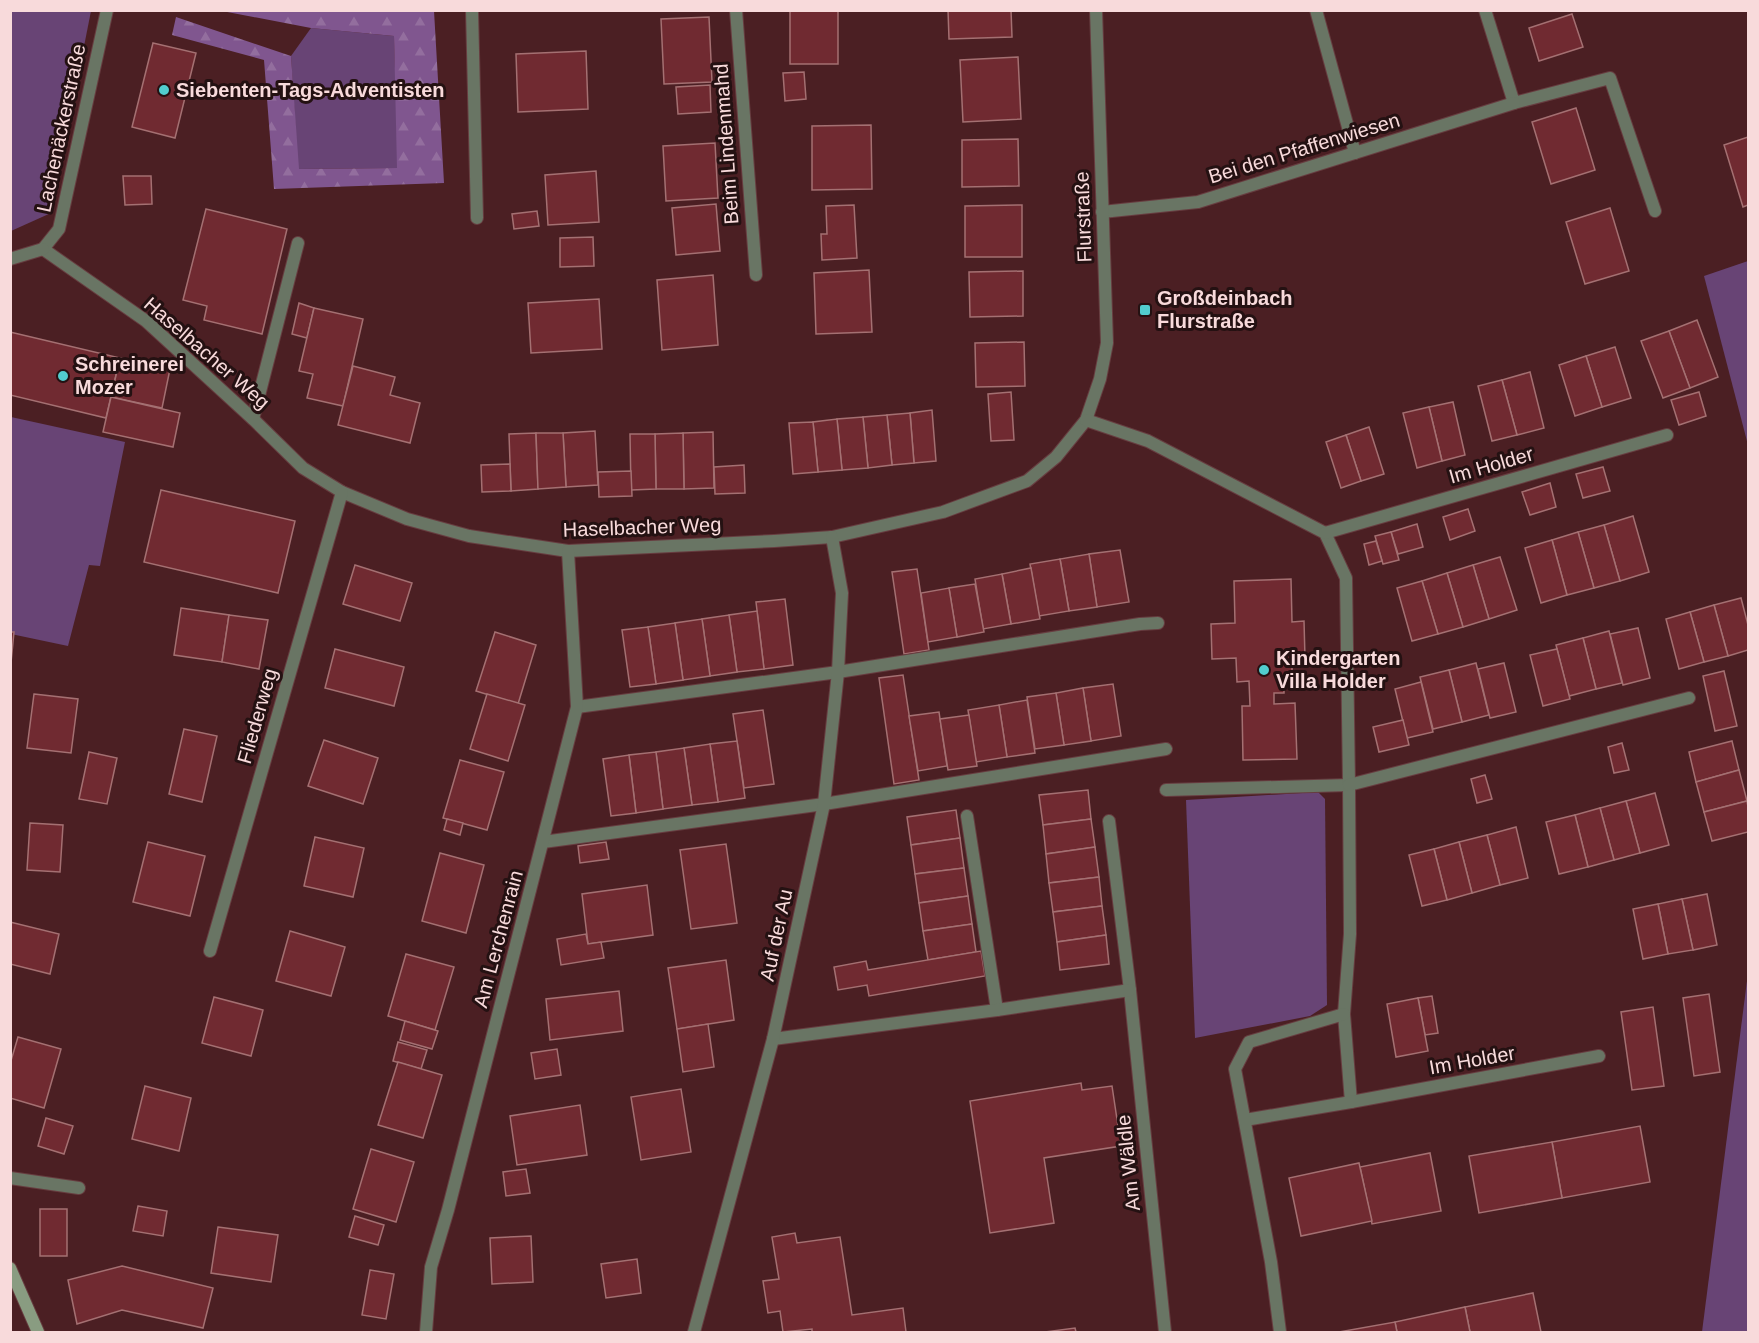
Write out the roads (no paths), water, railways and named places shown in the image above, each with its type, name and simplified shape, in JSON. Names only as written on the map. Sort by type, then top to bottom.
[{"type":"street","name":"Lachenäckerstraße","points":[[42,249],[59,228],[107,10]]},
{"type":"street","points":[[472,10],[477,218]]},
{"type":"street","name":"Beim Lindenmahd","points":[[736,10],[756,274]]},
{"type":"street","name":"Flurstraße","points":[[1086,420],[1100,379],[1107,343],[1096,10]]},
{"type":"street","points":[[1316,10],[1355,153]]},
{"type":"street","points":[[1485,10],[1514,103]]},
{"type":"street","name":"Bei den Pfaffenwiesen","points":[[1102,212],[1198,202],[1514,103],[1610,78],[1655,211]]},
{"type":"street","points":[[253,419],[297,243]]},
{"type":"street","points":[[10,258],[42,249]]},
{"type":"street","name":"Haselbacher Weg","points":[[42,249],[146,321],[303,468],[342,492],[407,519],[469,536],[568,551],[832,537],[943,512],[1027,481],[1056,457],[1086,420]]},
{"type":"street","points":[[1086,420],[1148,441],[1325,532],[1346,578],[1350,934],[1344,1014],[1351,1102]]},
{"type":"street","name":"Im Holder","points":[[1325,532],[1667,435]]},
{"type":"street","name":"Fliederweg","points":[[210,951],[342,492]]},
{"type":"street","name":"Auf der Au","points":[[694,1332],[773,1040],[824,804],[838,672],[842,593],[832,537]]},
{"type":"street","name":"Am Lerchenrain","points":[[426,1332],[431,1267],[448,1210],[577,707],[568,551]]},
{"type":"street","points":[[577,707],[838,672],[1158,623]]},
{"type":"street","points":[[1166,790],[1349,785],[1689,698]]},
{"type":"street","points":[[543,842],[824,804],[1166,749]]},
{"type":"street","points":[[967,816],[998,1010]]},
{"type":"street","name":"Am Wäldle","points":[[1110,821],[1165,1332]]},
{"type":"street","points":[[773,1040],[1130,990]]},
{"type":"street","points":[[1280,1332],[1270,1262],[1235,1069],[1249,1042],[1344,1014]]},
{"type":"street","name":"Im Holder","points":[[1245,1120],[1599,1056]]},
{"type":"street","points":[[10,1178],[79,1188]]},
{"type":"street","points":[[10,1268],[38,1332]]},
{"type":"place","name":"Siebenten-Tags-Adventisten","points":[[164,90]]},
{"type":"place","name":"Großdeinbach Flurstraße","points":[[1145,310]]},
{"type":"place","name":"Schreinerei Mozer","points":[[63,376]]},
{"type":"place","name":"Kindergarten Villa Holder","points":[[1264,670]]}]
